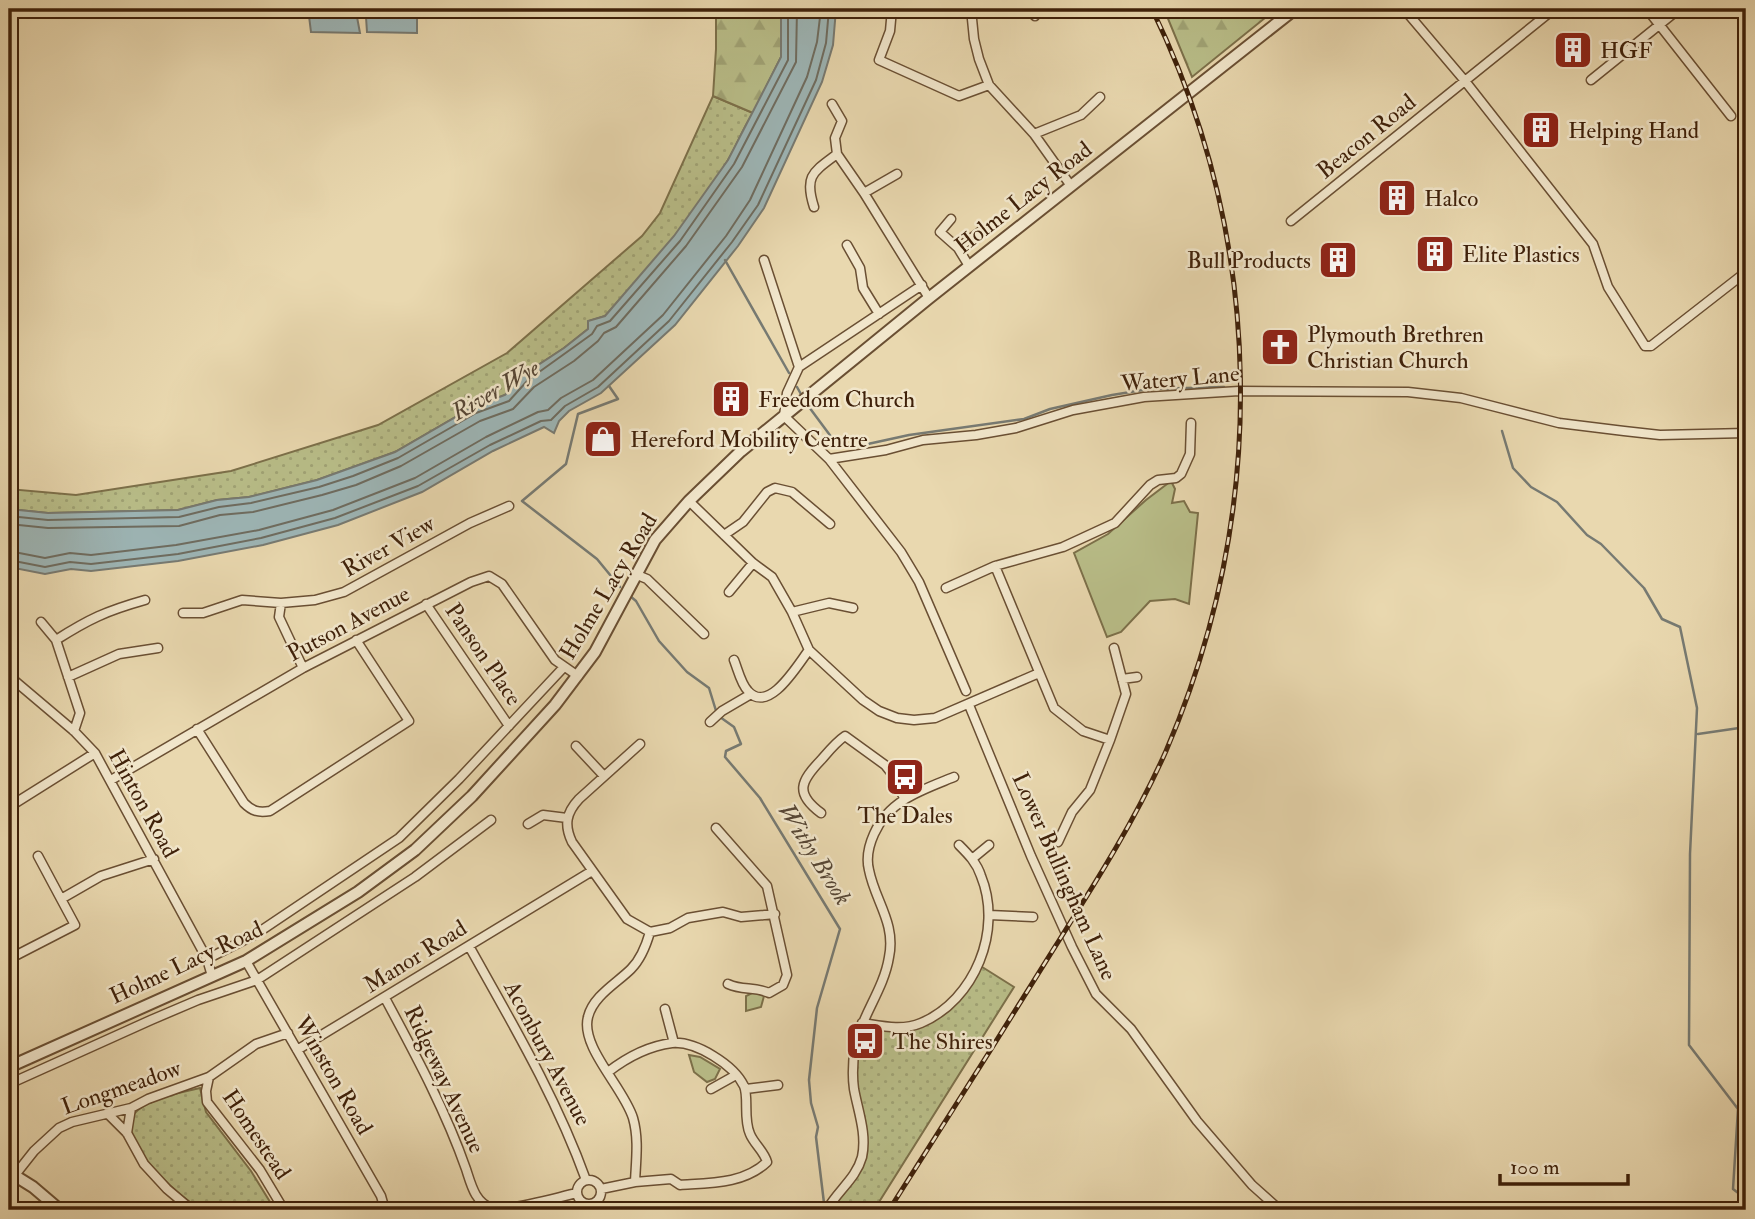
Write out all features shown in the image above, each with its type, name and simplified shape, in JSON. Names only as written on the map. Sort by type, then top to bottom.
[{"type":"street","points":[[892,9],[890,30],[878,60],[959,96],[989,85]]},
{"type":"street","points":[[988,9],[972,12],[974,39],[989,85],[1034,134],[1071,186]]},
{"type":"street","points":[[1028,9],[1035,16]]},
{"type":"street","name":"Holme Lacy Road","points":[[9,1067],[246,961],[349,898],[415,850],[472,796],[578,676],[608,630],[655,540],[688,501],[741,451],[898,323],[1295,9]]},
{"type":"street","points":[[1404,9],[1465,81],[1593,244],[1608,287],[1645,346],[1651,346],[1746,272]]},
{"type":"street","name":"Beacon Road","points":[[1291,221],[1554,9]]},
{"type":"street","points":[[1647,9],[1731,116]]},
{"type":"street","points":[[1591,80],[1679,9]]},
{"type":"street","points":[[1034,134],[1081,115],[1100,97]]},
{"type":"street","points":[[832,104],[842,121],[835,138],[836,154],[864,193],[929,298]]},
{"type":"street","points":[[814,207],[808,190],[812,174],[836,154]]},
{"type":"street","points":[[864,193],[897,174]]},
{"type":"street","points":[[951,219],[940,232],[958,248],[969,266]]},
{"type":"street","points":[[958,248],[984,229]]},
{"type":"street","points":[[847,245],[860,268],[863,288],[879,314]]},
{"type":"street","points":[[764,260],[799,368]]},
{"type":"street","points":[[922,285],[799,368],[787,393],[784,416],[829,459],[911,567],[966,691]]},
{"type":"street","points":[[888,308],[898,323]]},
{"type":"street","name":"Watery Lane","points":[[829,459],[886,450],[923,440],[1016,428],[1073,410],[1144,397],[1239,391],[1408,392],[1461,398],[1559,423],[1624,431],[1660,435],[1746,433]]},
{"type":"street","points":[[946,587],[995,566],[1063,547],[1115,523],[1150,485],[1181,474],[1190,454],[1191,424]]},
{"type":"street","points":[[724,535],[743,522],[767,492],[775,488],[792,492],[830,524]]},
{"type":"street","points":[[688,501],[753,563],[772,577],[793,612],[809,650],[863,700],[880,711],[897,718],[935,718],[1039,673]]},
{"type":"street","name":"River View","points":[[183,613],[203,613],[242,600],[281,603],[316,600],[344,592],[459,529],[509,506]]},
{"type":"street","points":[[729,592],[753,563]]},
{"type":"street","points":[[995,566],[1054,708],[1083,731],[1110,740]]},
{"type":"street","points":[[635,574],[647,579],[704,634]]},
{"type":"street","name":"Putson Avenue","points":[[111,780],[303,668],[426,604],[489,576],[496,579],[555,660],[578,676]]},
{"type":"street","points":[[56,640],[99,614],[145,600]]},
{"type":"street","points":[[281,603],[279,617],[303,668]]},
{"type":"street","points":[[793,612],[829,603],[853,608]]},
{"type":"street","name":"Panson Place","points":[[426,604],[509,726]]},
{"type":"street","points":[[41,622],[56,640],[80,713],[74,730]]},
{"type":"street","points":[[198,729],[244,803],[252,810],[262,813],[270,811],[409,721],[356,640]]},
{"type":"street","points":[[68,677],[119,654],[158,648]]},
{"type":"street","points":[[1058,842],[1072,812],[1090,790],[1126,694],[1114,648]]},
{"type":"street","points":[[734,660],[743,683],[751,694],[766,697],[775,692],[809,650]]},
{"type":"street","points":[[207,959],[256,934],[399,838],[563,668]]},
{"type":"street","points":[[1122,679],[1137,677]]},
{"type":"street","name":"Hinton Road","points":[[10,679],[74,730],[95,753],[207,959],[212,976]]},
{"type":"street","points":[[710,722],[722,711],[751,694]]},
{"type":"street","name":"Lower Bullingham Lane","points":[[969,705],[1031,856],[1096,994],[1131,1029],[1197,1121],[1252,1185],[1280,1210]]},
{"type":"street","points":[[821,813],[807,803],[803,792],[804,782],[808,774],[845,736],[886,765],[894,775],[904,798]]},
{"type":"street","points":[[640,744],[572,807],[567,817],[566,830],[627,919],[650,932],[670,928],[688,918],[723,912],[741,917],[775,914]]},
{"type":"street","points":[[576,746],[604,776]]},
{"type":"street","points":[[9,807],[95,753]]},
{"type":"street","points":[[827,1210],[855,1173],[861,1159],[864,1144],[853,1087],[853,1060],[862,1023],[889,958],[889,922],[869,870],[868,857],[878,824],[887,813],[904,798],[954,777]]},
{"type":"street","points":[[528,824],[542,815],[567,817]]},
{"type":"street","name":"Holme Lacy Road","points":[[9,1084],[198,1000],[257,980],[415,877],[491,820]]},
{"type":"street","points":[[716,828],[767,886],[787,975],[783,985],[769,993],[758,988],[746,989],[728,984]]},
{"type":"street","points":[[862,1023],[896,1028],[922,1023],[947,1005],[970,981],[986,938],[989,915],[982,876],[959,845]]},
{"type":"street","points":[[972,859],[989,845]]},
{"type":"street","points":[[9,959],[75,925],[38,856]]},
{"type":"street","points":[[61,899],[101,876],[154,859]]},
{"type":"street","name":"Manor Road","points":[[298,1050],[592,871]]},
{"type":"street","points":[[989,915],[1033,917]]},
{"type":"street","points":[[635,1182],[637,1144],[632,1116],[587,1035],[588,1016],[597,1000],[633,968],[645,950],[650,932]]},
{"type":"street","name":"Aconbury Avenue","points":[[469,946],[550,1091],[571,1137],[586,1180]]},
{"type":"street","name":"Winston Road","points":[[246,961],[381,1196],[385,1210]]},
{"type":"street","name":"Ridgeway Avenue","points":[[385,998],[451,1127],[475,1195],[494,1209],[577,1193]]},
{"type":"street","points":[[665,1009],[674,1043]]},
{"type":"street","name":"Longmeadow","points":[[12,1173],[59,1128],[72,1122],[131,1108],[209,1077],[256,1044],[288,1033]]},
{"type":"street","points":[[601,1189],[635,1182],[671,1179],[680,1185],[717,1182],[749,1175],[767,1162],[750,1134],[744,1112],[746,1089],[736,1075],[713,1054],[674,1043],[628,1057],[608,1072]]},
{"type":"street","points":[[711,1089],[736,1075]]},
{"type":"street","name":"Homestead","points":[[209,1077],[207,1102],[260,1170],[284,1210]]},
{"type":"street","points":[[746,1089],[778,1085]]},
{"type":"street","points":[[127,1133],[131,1108]]},
{"type":"street","points":[[108,1114],[127,1133],[144,1164],[167,1189],[192,1210]]},
{"type":"street","points":[[12,1173],[60,1210]]},
{"type":"street","points":[[586,1180],[596,1181],[601,1189],[599,1199],[591,1207],[581,1201],[577,1193],[580,1184],[586,1180]]},
{"type":"street","points":[[40,1210],[49,1200]]},
{"type":"green space","points":[[716,9],[781,9],[781,57],[753,113],[713,96]]},
{"type":"green space","points":[[1164,9],[1276,9],[1192,77]]},
{"type":"green space","points":[[713,96],[753,113],[728,160],[701,202],[655,261],[605,316],[589,321],[588,329],[523,375],[505,395],[473,407],[395,452],[317,480],[249,497],[217,500],[178,510],[48,513],[9,509],[9,489],[76,495],[231,471],[378,425],[507,353],[642,236],[660,213]]},
{"type":"green space","points":[[1171,481],[1175,489],[1172,503],[1184,501],[1190,512],[1198,513],[1189,604],[1175,599],[1150,601],[1121,632],[1107,637],[1074,553],[1108,534]]},
{"type":"green space","points":[[979,965],[1014,987],[874,1210],[831,1210],[863,1158],[853,1087],[854,1059],[864,1022],[897,1027],[923,1021],[935,1015],[955,997]]},
{"type":"green space","points":[[756,991],[764,996],[761,1007],[746,1011],[746,996]]},
{"type":"green space","points":[[689,1055],[700,1057],[720,1069],[715,1079],[707,1082],[694,1072]]},
{"type":"green space","points":[[200,1088],[206,1112],[251,1171],[275,1210],[202,1210],[164,1180],[139,1150],[132,1135],[131,1121],[138,1110],[159,1099]]},
{"type":"water","points":[[306,9],[358,9],[358,14],[307,13]]},
{"type":"water","points":[[781,9],[836,9],[833,45],[822,82],[764,208],[738,246],[675,325],[601,393],[569,411],[559,421],[554,433],[544,427],[493,451],[422,492],[338,525],[263,545],[178,561],[91,571],[71,569],[45,574],[9,567],[9,509],[48,513],[178,510],[217,500],[249,497],[317,480],[395,452],[473,407],[505,395],[523,375],[588,329],[588,321],[605,316],[674,236],[728,160],[781,57]]},
{"type":"water","points":[[309,16],[357,17],[360,33],[311,32]]},
{"type":"water","points":[[417,16],[417,33],[367,32],[366,17]]},
{"type":"waterway","points":[[725,260],[789,373]]},
{"type":"waterway","points":[[609,386],[618,399],[578,414],[566,464],[522,501],[597,559],[620,587]]},
{"type":"waterway","points":[[797,387],[802,396]]},
{"type":"waterway","points":[[809,407],[835,442],[854,447],[909,435],[1024,419],[1050,409],[1112,395],[1149,389],[1224,387]]},
{"type":"waterway","points":[[1502,431],[1513,468],[1531,487],[1557,502],[1587,535],[1601,544],[1644,588],[1662,619],[1680,627],[1697,708],[1690,854],[1689,1045],[1738,1109],[1733,1189],[1746,1199]]},
{"type":"waterway","name":"Withy Brook","points":[[630,596],[636,601],[659,641],[687,672],[709,688],[717,714]]},
{"type":"waterway","name":"Withy Brook","points":[[720,717],[734,727],[741,744],[726,751],[725,757],[760,798],[840,929],[817,1008],[809,1080],[811,1103],[818,1127],[816,1137],[824,1203]]},
{"type":"waterway","points":[[1698,734],[1746,727]]},
{"type":"railway","points":[[889,1210],[1084,901],[1141,802],[1166,751],[1200,660],[1223,567],[1237,472],[1240,378],[1234,283],[1217,190],[1190,98],[1152,9]]},
{"type":"place","name":"HGF","points":[[1573,50]]},
{"type":"place","name":"Helping Hand","points":[[1541,130]]},
{"type":"place","name":"Halco","points":[[1397,198]]},
{"type":"place","name":"Elite Plastics","points":[[1435,254]]},
{"type":"place","name":"Bull Products","points":[[1338,260]]},
{"type":"place","name":"Plymouth Brethren Christian Church","points":[[1280,347]]},
{"type":"place","name":"Freedom Church","points":[[731,399]]},
{"type":"place","name":"Hereford Mobility Centre","points":[[603,439]]},
{"type":"place","name":"The Dales","points":[[905,777]]},
{"type":"place","name":"The Shires","points":[[865,1041]]},
{"type":"water label","name":"River Wye","points":[[495,390]]}]
